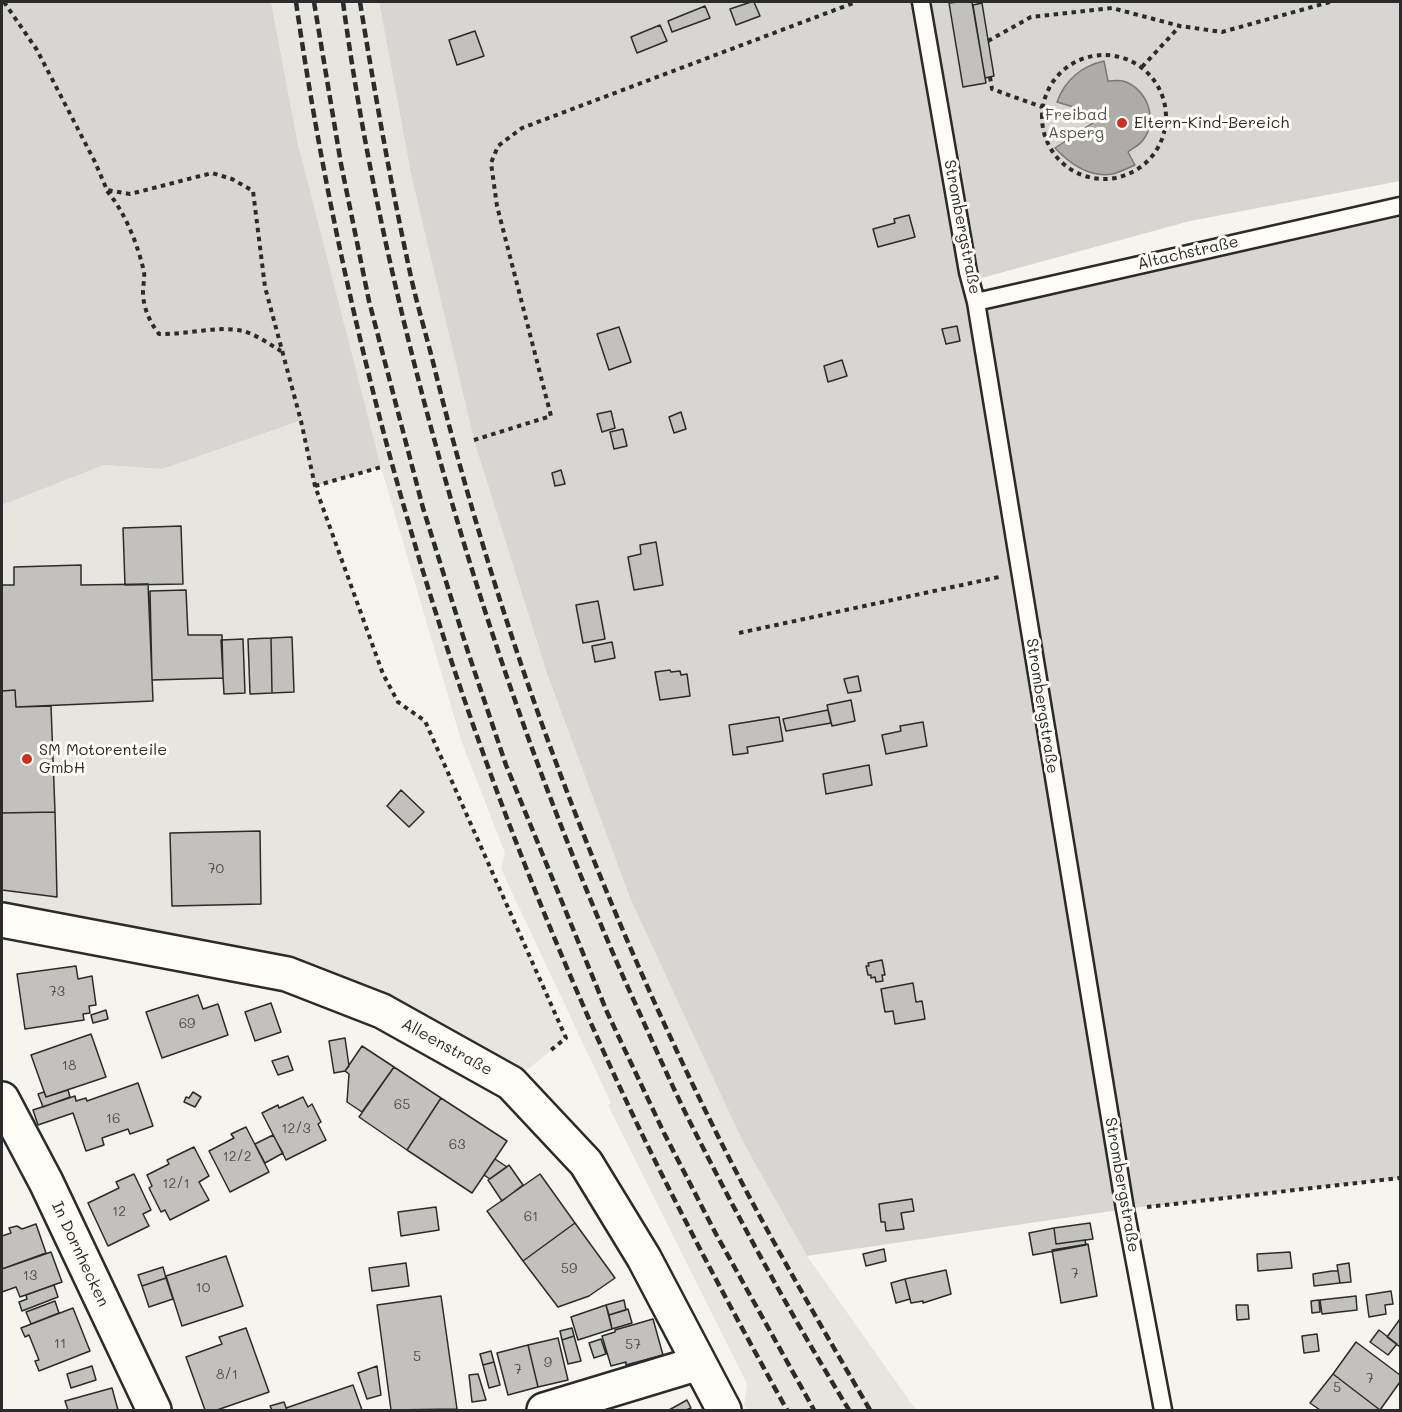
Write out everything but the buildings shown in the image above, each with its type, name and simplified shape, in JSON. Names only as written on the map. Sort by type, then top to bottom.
[{"type":"street","name":"Alleenstraße","points":[[2,920],[287,974],[382,1011],[511,1083],[586,1163],[644,1258],[724,1410]]},
{"type":"street","name":"In Dornhecken","points":[[2,1099],[46,1182],[154,1410]]},
{"type":"street","points":[[544,1410],[699,1363]]},
{"type":"lane","name":"Strombergstraße","points":[[921,2],[968,272],[976,302],[1125,1209],[1163,1410]]},
{"type":"lane","name":"Altachstraße","points":[[976,302],[1401,206]]},
{"type":"path","points":[[3,2],[37,50],[106,190],[127,223],[144,275],[143,294],[148,319],[159,334],[213,330],[242,331],[281,352]]},
{"type":"path","points":[[474,440],[551,416],[497,206],[491,163],[498,146],[522,128],[856,2]]},
{"type":"path","points":[[988,40],[1031,17],[1112,8],[1180,26],[1222,32],[1330,2]]},
{"type":"path","points":[[1142,66],[1180,26]]},
{"type":"path","points":[[1099,55],[1119,57],[1142,66],[1154,79],[1163,97],[1167,117],[1164,137],[1154,156],[1138,170],[1120,178],[1099,180],[1079,175],[1061,163],[1049,147],[1042,127],[1043,107],[1049,87],[1062,71],[1079,60],[1099,55]]},
{"type":"path","points":[[990,77],[992,89],[1043,107]]},
{"type":"path","points":[[106,190],[130,194],[212,173],[232,178],[253,191],[265,287],[301,421],[315,486],[383,675],[398,702],[425,721],[566,1038],[551,1050]]},
{"type":"path","points":[[315,486],[381,467]]},
{"type":"path","points":[[739,633],[1020,572]]},
{"type":"path","points":[[1125,1209],[1401,1178]]},
{"type":"shaded area","points":[[271,2],[379,2],[412,179],[474,440],[744,1144],[807,1256],[916,1410],[747,1410],[744,1405],[747,1384],[608,1105],[611,1103],[501,869],[505,853],[461,740],[381,467],[298,144]]},
{"type":"shaded area","name":"Eltern-Kind-Bereich","points":[[1104,61],[1108,81],[1123,81],[1138,90],[1144,97],[1150,114],[1150,123],[1143,140],[1128,152],[1135,165],[1113,174],[1104,175],[1088,172],[1067,159],[1055,148],[1103,116],[1057,102],[1060,94],[1075,75],[1088,66]]},
{"type":"shaded area","points":[[301,421],[315,486],[383,674],[398,702],[425,721],[566,1038],[511,1083],[383,1011],[2,920],[2,505],[104,465],[164,469]]},
{"type":"green space","points":[[2,2],[271,2],[298,144],[381,467],[315,486],[300,421],[163,469],[104,465],[2,505]]},
{"type":"green space","points":[[379,2],[921,2],[977,301],[1400,206],[1400,1178],[1125,1209],[807,1256],[744,1144],[631,900],[547,673],[474,440],[412,179]]},
{"type":"green space","name":"Freibad Asperg","points":[[930,2],[1400,2],[1400,181],[1190,221],[978,279]]},
{"type":"railway","points":[[296,2],[320,148],[349,293],[385,436],[425,579],[471,719],[522,858],[579,995],[640,1130],[675,1201],[787,1410]]},
{"type":"railway","points":[[314,2],[341,164],[369,301],[423,508],[506,765],[607,1012],[664,1133],[716,1234],[814,1410]]},
{"type":"railway","points":[[343,2],[360,114],[407,336],[455,514],[498,650],[545,784],[597,916],[677,1095],[769,1273],[849,1410]]},
{"type":"railway","points":[[360,2],[390,174],[416,297],[457,456],[486,554],[516,650],[550,746],[625,934],[709,1118],[807,1302],[870,1410]]},
{"type":"place","name":"Eltern-Kind-Bereich","points":[[1122,123]]},
{"type":"place","name":"SM Motorenteile GmbH","points":[[27,759]]}]
